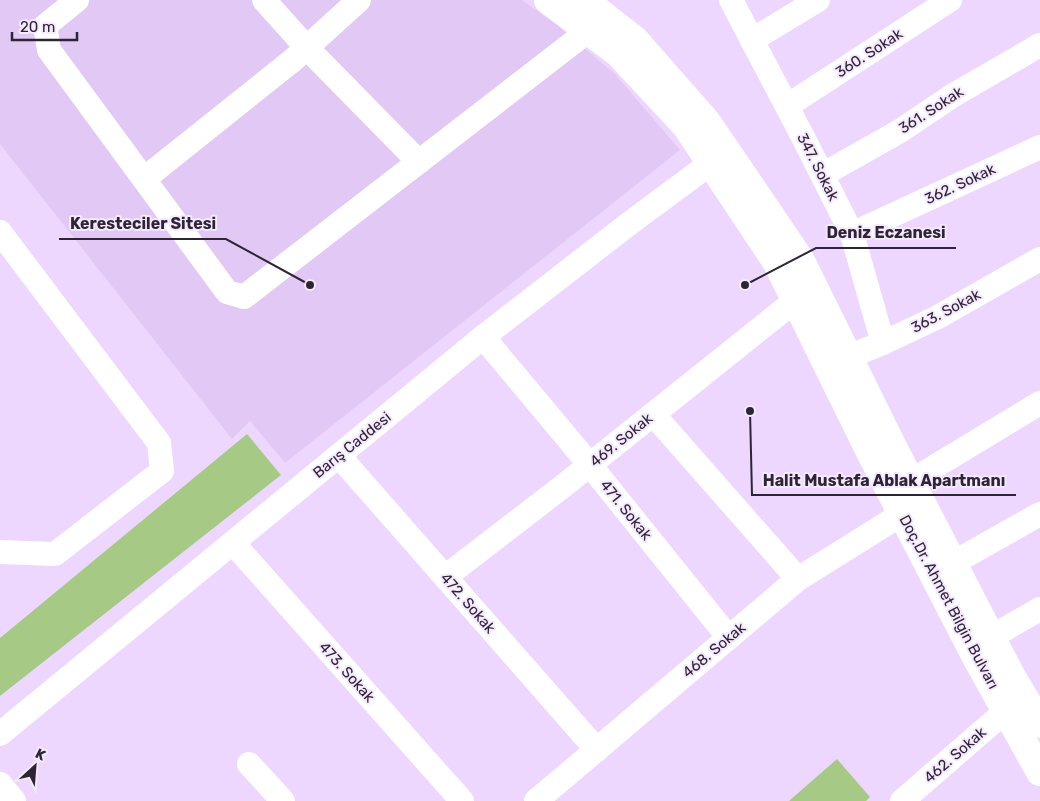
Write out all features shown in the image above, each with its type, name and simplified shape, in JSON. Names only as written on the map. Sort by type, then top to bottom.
[{"type":"main road","name":"Doç.Dr. Ahmet Bilgin Bulvarı","points":[[548,0],[618,54],[686,126],[777,263],[866,446],[975,654],[1028,707]]},
{"type":"main road","name":"Doç.Dr. Ahmet Bilgin Bulvarı","points":[[584,0],[635,40],[707,122],[800,259],[911,481],[1028,707],[1040,772]]},
{"type":"street","points":[[77,0],[45,26],[49,50],[227,292],[244,297],[588,31]]},
{"type":"street","points":[[264,0],[307,48],[419,162]]},
{"type":"street","points":[[144,178],[307,48],[360,0]]},
{"type":"street","name":"347. Sokak","points":[[731,0],[852,234],[883,343]]},
{"type":"street","points":[[752,40],[818,0]]},
{"type":"street","name":"360. Sokak","points":[[787,106],[950,0]]},
{"type":"street","name":"361. Sokak","points":[[822,175],[900,131],[952,96],[1040,45]]},
{"type":"street","name":"362. Sokak","points":[[852,234],[1040,147]]},
{"type":"street","name":"Barış Caddesi","points":[[0,734],[483,338],[630,223],[711,163]]},
{"type":"street","points":[[0,232],[159,443],[162,470],[55,554],[0,552]]},
{"type":"street","name":"363. Sokak","points":[[848,357],[938,317],[1040,259]]},
{"type":"street","name":"469. Sokak","points":[[445,576],[590,465],[796,300]]},
{"type":"street","name":"471. Sokak","points":[[483,338],[590,465],[729,638]]},
{"type":"street","points":[[911,481],[1040,403]]},
{"type":"street","points":[[653,414],[798,579]]},
{"type":"street","name":"472. Sokak","points":[[339,456],[597,750]]},
{"type":"street","name":"468. Sokak","points":[[536,801],[798,579],[902,514]]},
{"type":"street","points":[[953,563],[1040,514]]},
{"type":"street","name":"473. Sokak","points":[[233,543],[462,801]]},
{"type":"street","points":[[991,638],[1040,609]]},
{"type":"street","name":"462. Sokak","points":[[902,801],[1028,707]]},
{"type":"street","points":[[249,764],[283,801]]},
{"type":"street","points":[[0,784],[14,801]]},
{"type":"shaded area","points":[[0,0],[522,0],[557,25],[615,74],[680,150],[285,463],[250,421],[232,439],[0,144]]},
{"type":"green space","points":[[247,434],[281,475],[0,696],[0,638]]},
{"type":"green space","points":[[837,759],[870,797],[866,801],[789,801]]},
{"type":"place","name":"Keresteciler Sitesi","points":[[310,285]]},
{"type":"place","name":"Deniz Eczanesi","points":[[745,285]]},
{"type":"place","name":"Halit Mustafa Ablak Apartmanı","points":[[750,411]]}]
